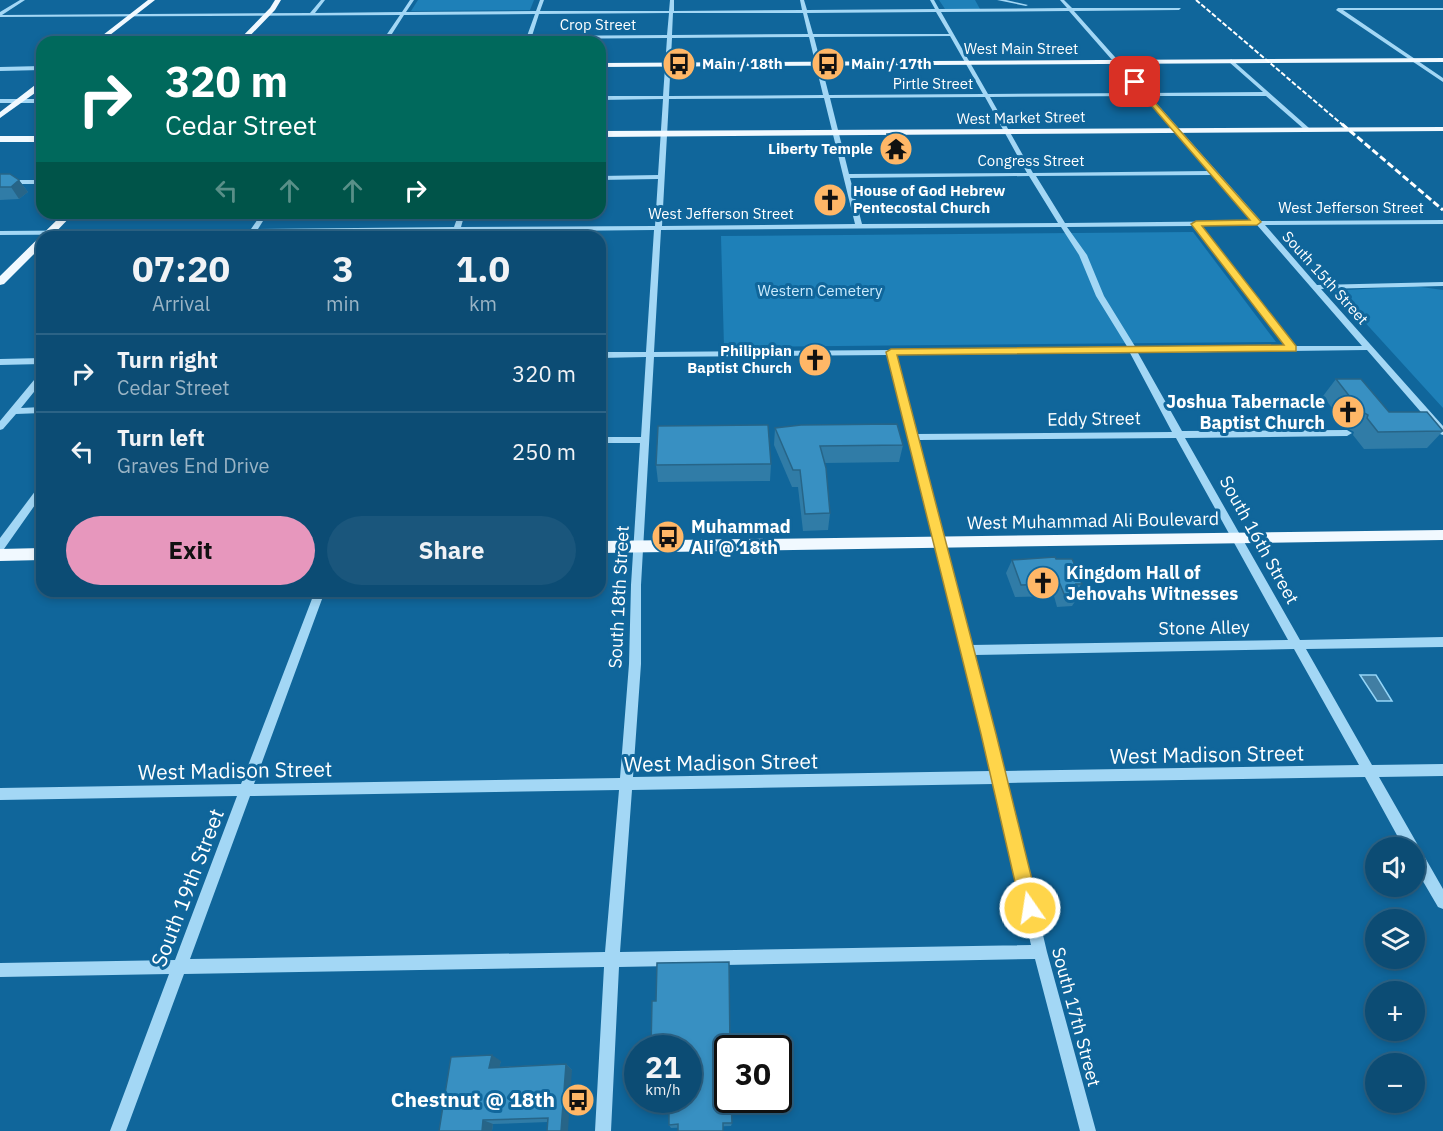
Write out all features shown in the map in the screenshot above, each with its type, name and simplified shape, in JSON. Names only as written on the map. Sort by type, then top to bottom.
[{"type":"main road","points":[[105,36],[152,0]]},
{"type":"main road","points":[[246,36],[268,14],[278,0]]},
{"type":"main road","name":"West Main Street","points":[[606,65],[1443,60]]},
{"type":"main road","points":[[0,116],[36,89]]},
{"type":"main road","name":"West Market Street","points":[[606,134],[1443,129]]},
{"type":"main road","points":[[0,139],[36,139]]},
{"type":"main road","points":[[50,231],[63,219]]},
{"type":"main road","points":[[0,282],[36,245]]},
{"type":"main road","name":"West Muhammad Ali Boulevard","points":[[606,547],[1443,535]]},
{"type":"main road","points":[[0,555],[36,554]]},
{"type":"street","points":[[0,15],[23,0]]},
{"type":"street","points":[[311,14],[323,0]]},
{"type":"street","points":[[388,36],[412,0]]},
{"type":"street","points":[[529,36],[542,0]]},
{"type":"street","name":"South 18th Street","points":[[603,1131],[612,960],[635,664],[634,625],[672,0]]},
{"type":"street","points":[[802,0],[859,226]]},
{"type":"street","name":"South 16th Street","points":[[932,0],[1031,175],[1083,255],[1100,296],[1133,350],[1406,837]]},
{"type":"street","points":[[999,0],[1044,10]]},
{"type":"street","name":"South 15th Street","points":[[1062,0],[1443,432]]},
{"type":"street","points":[[0,15],[1179,9]]},
{"type":"street","points":[[1443,9],[1338,9],[1443,80]]},
{"type":"street","name":"Crop Street","points":[[606,37],[952,35]]},
{"type":"street","points":[[1231,61],[1307,129]]},
{"type":"street","points":[[0,69],[36,68]]},
{"type":"street","name":"Pirtle Street","points":[[606,98],[1267,94]]},
{"type":"street","points":[[0,101],[36,101]]},
{"type":"street","name":"Congress Street","points":[[846,176],[1215,173]]},
{"type":"street","points":[[606,178],[661,177]]},
{"type":"street","points":[[0,182],[36,182]]},
{"type":"street","points":[[253,231],[261,219]]},
{"type":"street","name":"West Jefferson Street","points":[[536,231],[1257,222],[1443,222]]},
{"type":"street","points":[[1196,224],[1292,348]]},
{"type":"street","name":"West Jefferson Street","points":[[0,233],[36,235]]},
{"type":"street","points":[[1316,286],[1443,284]]},
{"type":"street","points":[[606,355],[1369,348]]},
{"type":"street","name":"South 17th Street","points":[[891,352],[999,777],[1040,952],[1088,1131]]},
{"type":"street","points":[[0,362],[36,361]]},
{"type":"street","points":[[0,427],[36,384]]},
{"type":"street","points":[[14,411],[36,410]]},
{"type":"street","name":"Eddy Street","points":[[913,437],[1347,433]]},
{"type":"street","points":[[606,440],[646,440]]},
{"type":"street","points":[[0,546],[36,496]]},
{"type":"street","name":"South 19th Street","points":[[118,1131],[318,597]]},
{"type":"street","name":"Stone Alley","points":[[966,650],[1443,642]]},
{"type":"street","name":"West Madison Street","points":[[0,794],[1443,770]]},
{"type":"street","points":[[1425,871],[1443,902]]},
{"type":"street","points":[[0,970],[1040,952]]},
{"type":"green space","points":[[418,0],[534,0],[530,10],[411,11]]},
{"type":"green space","points":[[939,0],[975,0],[980,9],[945,9]]},
{"type":"green space","name":"Western Cemetery","points":[[1193,232],[1276,342],[724,347],[721,236]]},
{"type":"green space","points":[[1414,286],[1443,290],[1443,408],[1340,295],[1330,291]]},
{"type":"shaded area","points":[[1360,675],[1376,675],[1392,701],[1377,701]]},
{"type":"building","points":[[887,134],[902,134],[907,148],[891,148]]},
{"type":"building","points":[[0,174],[10,174],[19,180],[11,187],[0,187]]},
{"type":"building","points":[[1336,379],[1361,379],[1389,412],[1427,412],[1443,431],[1378,432],[1367,418],[1368,415],[1361,411]]},
{"type":"building","points":[[897,424],[903,445],[820,446],[826,468],[830,513],[805,514],[800,470],[793,470],[775,428],[801,425]]},
{"type":"building","points":[[768,425],[771,464],[656,465],[658,426]]},
{"type":"building","points":[[1055,557],[1056,559],[1072,559],[1075,565],[1080,565],[1085,577],[1079,577],[1082,584],[1076,584],[1080,594],[1064,594],[1060,584],[1021,585],[1012,560]]},
{"type":"building","points":[[729,962],[730,1035],[714,1035],[714,1113],[732,1113],[732,1123],[723,1123],[723,1131],[678,1131],[678,1124],[669,1125],[669,1113],[702,1113],[702,1035],[651,1035],[652,1001],[656,1001],[657,963]]},
{"type":"building","points":[[492,1055],[489,1068],[566,1064],[561,1131],[547,1131],[548,1118],[483,1120],[482,1131],[439,1131],[451,1057]]},
{"type":"railway","points":[[1196,0],[1344,126]]},
{"type":"railway","points":[[1342,124],[1443,210]]},
{"type":"place","name":"Main / 18th","points":[[679,64]]},
{"type":"place","name":"Main / 17th","points":[[828,64]]},
{"type":"place","name":"Liberty Temple","points":[[896,149]]},
{"type":"place","name":"House of God Hebrew Pentecostal Church","points":[[830,200]]},
{"type":"place","name":"Philippian Baptist Church","points":[[815,360]]},
{"type":"place","name":"Joshua Tabernacle Baptist Church","points":[[1348,412]]},
{"type":"place","name":"Muhammad Ali @ 18th","points":[[668,537]]},
{"type":"place","name":"Kingdom Hall of Jehovahs Witnesses","points":[[1043,583]]},
{"type":"place","name":"Chestnut @ 18th","points":[[578,1100]]},
{"type":"route","points":[[1030,908],[891,352],[1292,348],[1196,224],[1257,222],[1135,82]]}]
